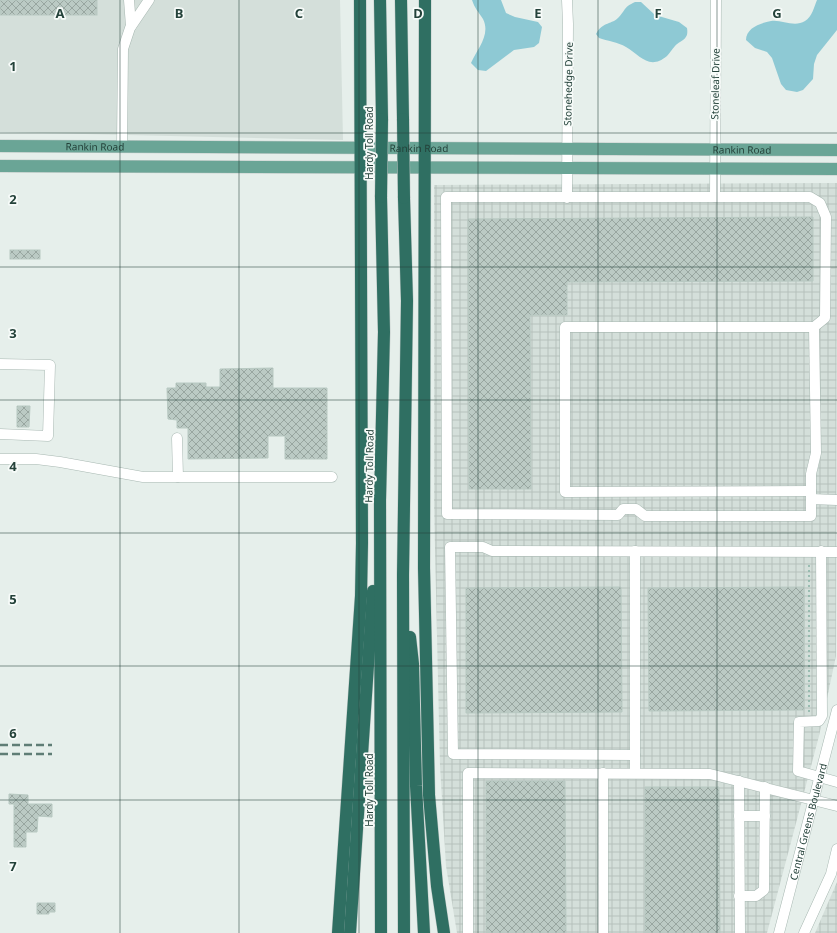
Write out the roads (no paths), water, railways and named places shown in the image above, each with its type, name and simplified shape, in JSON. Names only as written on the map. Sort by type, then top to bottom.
[{"type":"highway","points":[[338,933],[361,588],[360,0]]},
{"type":"highway","name":"Hardy Toll Road","points":[[380,0],[384,332],[380,500],[381,933]]},
{"type":"highway","points":[[401,0],[407,301],[403,575],[404,933]]},
{"type":"highway","points":[[425,0],[424,568],[429,795],[437,886],[444,933]]},
{"type":"highway","points":[[350,933],[380,500]]},
{"type":"highway","points":[[403,575],[413,664],[416,786],[424,933]]},
{"type":"main road","name":"Rankin Road","points":[[0,146],[360,146],[424,148],[837,150]]},
{"type":"main road","points":[[122,146],[122,165]]},
{"type":"main road","name":"Rankin Road","points":[[0,166],[122,165],[424,169],[837,169]]},
{"type":"street","points":[[129,0],[131,26]]},
{"type":"street","points":[[122,146],[123,49],[131,26],[149,0]]},
{"type":"street","name":"Stonehedge Drive","points":[[567,0],[567,198]]},
{"type":"street","name":"Stoneleaf Drive","points":[[715,197],[716,0]]},
{"type":"street","points":[[814,327],[816,454],[811,474],[811,495],[811,516],[645,516],[636,509],[623,509],[618,515],[447,514],[446,197],[810,197],[820,203],[826,217],[825,318],[814,327],[565,327],[565,492],[811,495],[837,500]]},
{"type":"street","points":[[0,364],[50,365],[48,436],[0,434]]},
{"type":"street","points":[[178,438],[178,477]]},
{"type":"street","points":[[0,459],[52,461],[143,477],[332,477]]},
{"type":"street","points":[[635,755],[453,754],[450,547],[483,547],[492,551],[837,552]]},
{"type":"street","points":[[635,551],[635,773]]},
{"type":"street","points":[[821,551],[822,716],[819,721],[798,722],[798,771],[837,782]]},
{"type":"street","name":"Central Greens Boulevard","points":[[779,933],[821,777],[837,710]]},
{"type":"street","points":[[468,933],[468,773],[710,774],[837,806]]},
{"type":"street","points":[[603,773],[603,933]]},
{"type":"street","points":[[739,781],[740,933]]},
{"type":"street","points":[[739,896],[756,896],[764,890],[765,787]]},
{"type":"street","points":[[739,816],[765,816]]},
{"type":"street","points":[[804,933],[831,874],[837,853]]},
{"type":"water","points":[[472,0],[501,0],[506,13],[515,17],[538,22],[542,27],[539,43],[534,47],[514,50],[486,71],[478,70],[471,63],[482,42],[485,25]]},
{"type":"water","points":[[817,0],[837,0],[837,30],[817,55],[814,64],[813,79],[803,90],[797,92],[786,90],[781,84],[772,58],[767,52],[755,48],[746,40],[748,32],[754,27],[767,22],[775,21],[792,24],[801,23],[811,14]]},
{"type":"water","points":[[635,2],[641,2],[655,15],[679,22],[687,28],[686,37],[661,60],[650,62],[645,60],[623,45],[599,38],[596,34],[602,27],[619,17],[627,7]]},
{"type":"railway","points":[[0,745],[52,745]]},
{"type":"railway","points":[[0,754],[52,754]]}]
